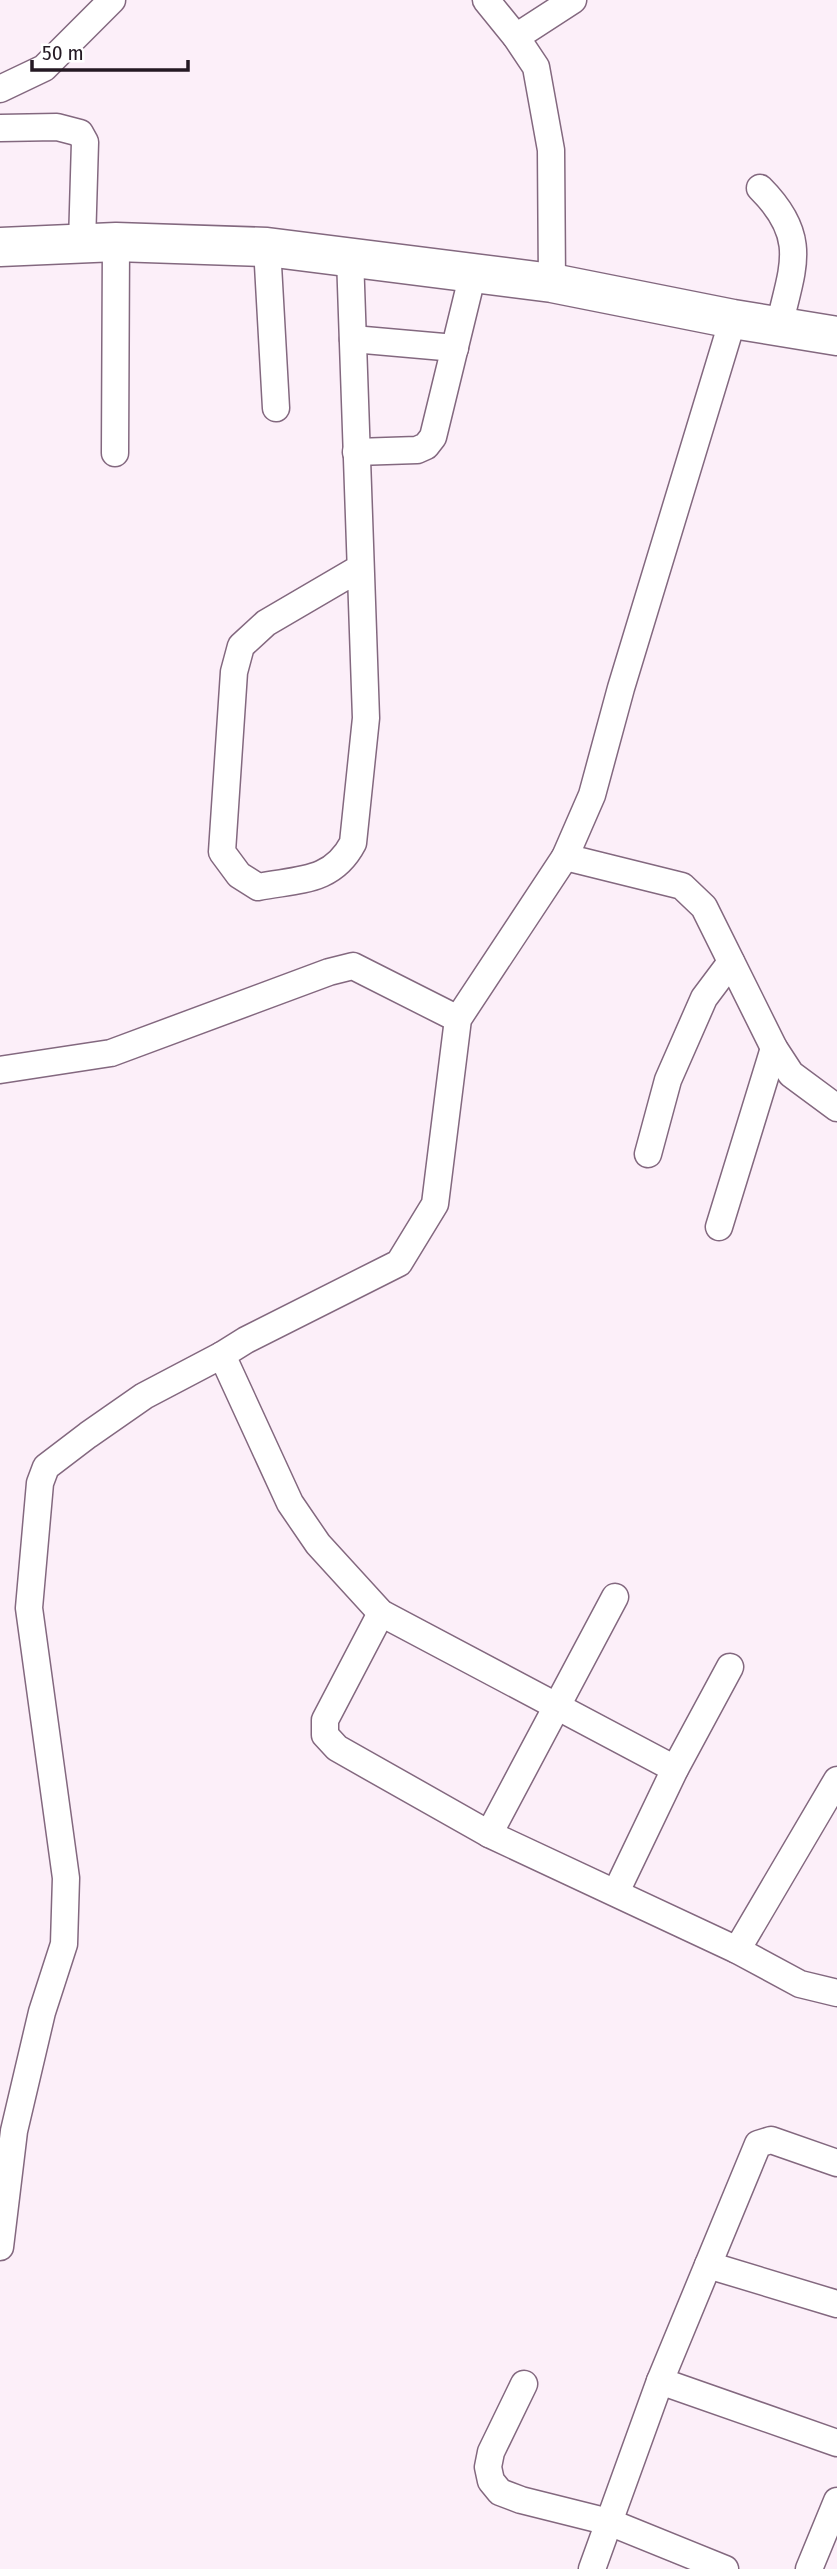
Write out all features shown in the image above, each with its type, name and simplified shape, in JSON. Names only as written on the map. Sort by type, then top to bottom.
[{"type":"highway","points":[[0,247],[99,242],[267,247],[552,283],[733,319],[837,336]]},
{"type":"street","points":[[0,89],[44,68],[112,0]]},
{"type":"street","points":[[486,0],[536,67],[551,150],[552,283]]},
{"type":"street","points":[[516,37],[573,0]]},
{"type":"street","points":[[0,128],[57,127],[80,133],[85,142],[99,242],[115,453]]},
{"type":"street","points":[[760,188],[779,206],[791,230],[794,262],[779,327]]},
{"type":"street","points":[[267,247],[276,408]]},
{"type":"street","points":[[351,257],[366,718],[353,843],[345,859],[326,874],[258,887],[239,875],[222,852],[234,672],[241,646],[266,623],[360,568]]},
{"type":"street","points":[[356,452],[417,450],[426,446],[433,437],[473,273]]},
{"type":"street","points":[[0,2246],[14,2131],[42,2012],[64,1944],[66,1878],[29,1608],[40,1483],[46,1467],[144,1396],[246,1340],[399,1263],[435,1205],[458,1019],[565,856],[592,795],[621,688],[733,319]]},
{"type":"street","points":[[353,340],[455,348]]},
{"type":"street","points":[[565,856],[682,887],[704,907],[774,1048],[791,1074],[837,1108]]},
{"type":"street","points":[[648,1154],[668,1080],[688,1033],[704,998],[731,962]]},
{"type":"street","points":[[0,1070],[111,1053],[329,972],[353,966],[458,1019]]},
{"type":"street","points":[[719,1227],[774,1048]]},
{"type":"street","points":[[222,1355],[290,1503],[318,1544],[381,1613],[675,1769]]},
{"type":"street","points":[[489,1834],[615,1597]]},
{"type":"street","points":[[381,1613],[325,1720],[325,1735],[337,1748],[489,1834],[737,1950],[800,1984],[837,1993]]},
{"type":"street","points":[[615,1892],[675,1769],[730,1667]]},
{"type":"street","points":[[737,1950],[837,1780]]},
{"type":"street","points":[[592,2569],[660,2381],[758,2144],[771,2140],[837,2163]]},
{"type":"street","points":[[708,2265],[837,2304]]},
{"type":"street","points":[[660,2381],[837,2444]]},
{"type":"street","points":[[524,2384],[491,2452],[488,2467],[491,2481],[500,2492],[520,2500],[609,2522],[725,2569]]},
{"type":"street","points":[[809,2569],[837,2501]]}]
